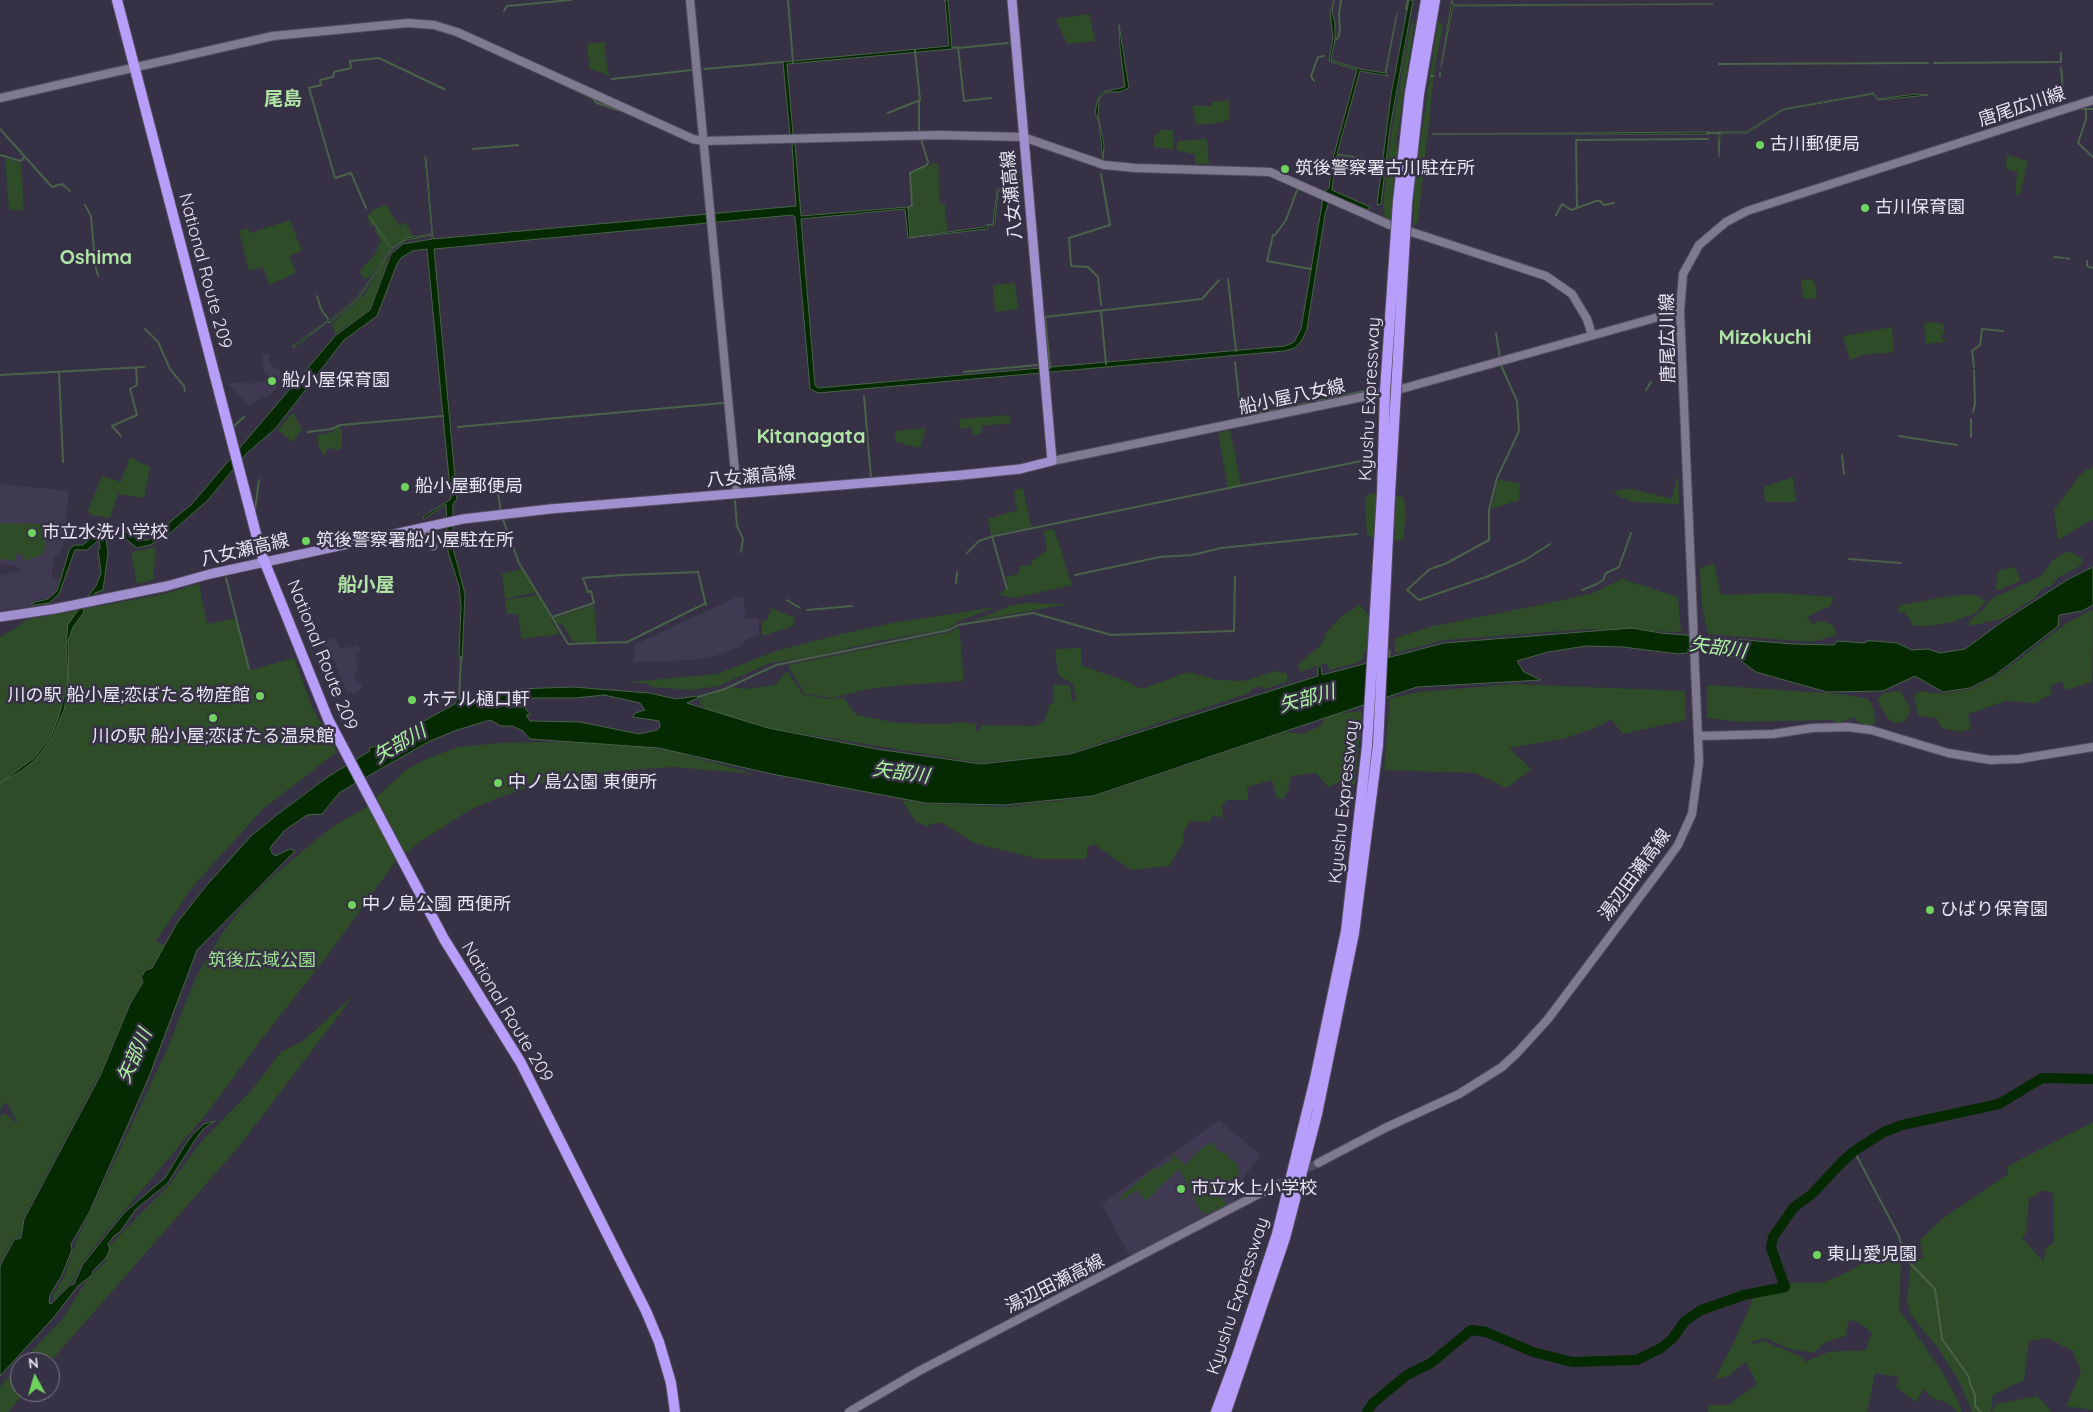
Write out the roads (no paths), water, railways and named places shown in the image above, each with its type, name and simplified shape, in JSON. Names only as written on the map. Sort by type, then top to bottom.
[{"type":"highway","name":"National Route 209","points":[[117,0],[238,468],[265,562],[328,720],[444,940],[521,1062],[589,1194],[653,1326],[671,1383],[676,1412]]},
{"type":"highway","name":"Kyushu Expressway","points":[[1226,1412],[1313,1113],[1333,1002],[1350,932],[1359,865],[1385,530],[1402,202],[1410,93],[1426,0]]},
{"type":"highway","name":"Kyushu Expressway","points":[[1402,202],[1435,0]]},
{"type":"highway","name":"Kyushu Expressway","points":[[1216,1412],[1242,1354]]},
{"type":"main road","points":[[690,0],[737,494]]},
{"type":"main road","name":"八女瀬高線","points":[[0,617],[167,586],[422,527],[504,514],[962,475],[1020,469],[1052,461],[1022,136],[1012,0]]},
{"type":"main road","points":[[0,98],[273,36],[408,23],[434,25],[457,32],[693,139],[703,141],[938,135],[1022,136],[1104,165],[1135,168],[1270,172],[1390,225],[1546,276],[1572,294],[1587,319],[1592,335]]},
{"type":"main road","name":"唐尾広川線","points":[[1698,736],[1680,311],[1683,274],[1698,245],[1726,222],[1747,211],[2093,100]]},
{"type":"main road","name":"船小屋八女線","points":[[1052,461],[1401,389],[1680,311]]},
{"type":"main road","points":[[422,527],[433,546]]},
{"type":"main road","points":[[1698,736],[1773,734],[1812,728],[1847,727],[1870,730],[1948,753],[1990,760],[2019,759],[2093,747]]},
{"type":"main road","name":"湯辺田瀬高線","points":[[1318,1163],[1385,1128],[1459,1094],[1502,1067],[1548,1019],[1678,845],[1696,798],[1699,762],[1698,736]]},
{"type":"main road","name":"湯辺田瀬高線","points":[[849,1412],[919,1371],[1276,1185]]},
{"type":"water","points":[[945,0],[948,0],[952,49],[787,64],[793,134],[790,135],[783,62],[949,46]]},
{"type":"water","points":[[1334,0],[1332,13],[1335,23],[1335,40],[1331,60],[1359,69],[1385,73],[1397,13],[1386,74],[1388,76],[1360,71],[1337,154],[1375,160],[1337,155],[1335,163],[1332,190],[1370,207],[1368,210],[1331,195],[1325,214],[1307,329],[1302,340],[1295,348],[1284,351],[818,393],[810,389],[795,217],[792,215],[434,249],[457,499],[453,504],[453,548],[465,594],[462,661],[459,655],[461,607],[459,586],[448,552],[446,504],[424,519],[423,517],[451,499],[427,249],[412,251],[401,258],[397,264],[377,316],[344,340],[276,428],[246,454],[208,500],[169,534],[150,545],[137,548],[125,538],[119,536],[106,538],[108,553],[103,590],[95,593],[83,610],[84,612],[73,627],[68,641],[69,686],[64,710],[53,736],[35,760],[21,771],[0,783],[34,758],[51,736],[58,719],[68,683],[66,646],[68,624],[96,586],[101,573],[98,549],[100,548],[99,540],[87,550],[75,550],[59,594],[49,603],[35,605],[31,603],[48,599],[57,591],[70,548],[75,545],[83,545],[91,538],[84,537],[84,535],[130,529],[138,540],[148,540],[191,505],[336,335],[370,310],[391,254],[403,244],[432,239],[432,235],[406,240],[393,248],[359,298],[330,323],[327,322],[295,347],[292,347],[327,321],[329,322],[358,297],[391,249],[369,216],[392,248],[407,238],[432,234],[425,157],[433,239],[796,206],[792,144],[795,144],[801,216],[908,207],[910,237],[985,227],[986,225],[993,224],[997,190],[1021,180],[998,191],[995,222],[993,225],[988,225],[987,229],[908,238],[905,209],[801,219],[815,385],[818,388],[1285,346],[1294,342],[1301,329],[1324,192],[1329,188],[1332,162],[1357,70],[1329,61],[1333,38],[1330,13]]},
{"type":"water","points":[[1409,0],[1413,0],[1390,128],[1381,204],[1377,205],[1391,95]]},
{"type":"water","points":[[1452,0],[1453,5],[1713,4],[1453,6],[1441,67]]},
{"type":"water","points":[[1119,25],[1129,88],[1119,92],[1106,92],[1099,99],[1098,114],[1104,146],[1103,159],[1099,123],[1095,112],[1098,99],[1103,92],[1125,87]]},
{"type":"water","points":[[1873,93],[1878,99],[1916,94],[1928,95],[1878,100],[1873,94],[1783,110],[1747,133],[1720,133],[1719,157],[1718,132],[1746,132],[1783,109]]},
{"type":"water","points":[[1710,132],[1710,134],[1432,134]]},
{"type":"water","name":"矢部川","points":[[2093,567],[2093,605],[2082,611],[2059,615],[2058,626],[1994,676],[1970,688],[1943,692],[1915,676],[1883,691],[1827,692],[1756,672],[1737,658],[1709,650],[1678,654],[1623,647],[1586,646],[1548,652],[1517,661],[1524,672],[1541,680],[1417,687],[1093,796],[1004,805],[925,803],[772,774],[659,748],[530,739],[523,731],[512,726],[501,726],[490,720],[457,730],[430,741],[354,784],[339,793],[322,814],[307,815],[284,831],[270,848],[272,853],[275,856],[290,849],[295,851],[197,950],[149,1077],[89,1213],[71,1244],[72,1250],[62,1275],[50,1295],[49,1303],[51,1304],[70,1285],[74,1284],[83,1264],[124,1213],[165,1178],[193,1134],[204,1124],[215,1121],[203,1129],[168,1183],[136,1209],[120,1232],[114,1236],[108,1244],[110,1249],[106,1258],[93,1271],[92,1275],[78,1286],[54,1317],[22,1352],[10,1352],[10,1365],[0,1376],[0,1266],[14,1240],[21,1238],[24,1219],[100,1076],[130,1004],[143,982],[141,977],[146,970],[152,968],[177,923],[206,886],[251,836],[278,814],[329,776],[370,751],[369,748],[380,745],[455,704],[457,699],[467,699],[518,689],[573,687],[649,693],[676,699],[697,696],[698,698],[687,703],[768,728],[876,749],[981,764],[1070,754],[1318,676],[1318,667],[1321,666],[1322,675],[1444,643],[1632,628],[1661,633],[1793,644],[1834,645],[1837,641],[1865,643],[1866,641],[1875,641],[1897,643],[1912,650],[1928,649],[1940,653],[1965,649],[2002,622],[2067,580]],"holes":[[[604,695],[640,703],[645,710],[635,713],[633,717],[659,721],[660,727],[657,730],[639,734],[580,722],[530,721],[526,715],[531,715],[524,707],[511,707],[514,701],[528,698],[576,698]]]},
{"type":"waterway","points":[[504,11],[507,6],[571,0]]},
{"type":"waterway","points":[[788,0],[793,62]]},
{"type":"waterway","points":[[1335,40],[1338,38],[1340,30],[1339,14],[1341,0]]},
{"type":"waterway","points":[[1406,9],[1408,0]]},
{"type":"waterway","points":[[958,48],[1008,43]]},
{"type":"waterway","points":[[953,48],[958,47],[964,101],[991,98]]},
{"type":"waterway","points":[[888,113],[920,100],[915,50]]},
{"type":"waterway","points":[[1934,63],[2061,62],[2061,53]]},
{"type":"waterway","points":[[1314,81],[1311,76],[1318,57],[1324,56]]},
{"type":"waterway","points":[[366,208],[351,173],[335,178],[309,88],[321,85],[320,80],[333,77],[334,72],[351,68],[350,61],[379,58],[444,89]]},
{"type":"waterway","points":[[704,69],[783,62]]},
{"type":"waterway","points":[[1719,64],[1928,63]]},
{"type":"waterway","points":[[2061,68],[2064,100]]},
{"type":"waterway","points":[[612,79],[692,70]]},
{"type":"waterway","points":[[556,81],[592,98],[597,103],[621,111]]},
{"type":"waterway","points":[[919,101],[919,130]]},
{"type":"waterway","points":[[2082,109],[2093,109]]},
{"type":"waterway","points":[[2086,109],[2086,119],[2078,143],[2093,157]]},
{"type":"waterway","points":[[0,129],[52,187],[62,184],[70,191]]},
{"type":"waterway","points":[[1707,133],[1720,133]]},
{"type":"waterway","points":[[908,208],[912,205],[910,173],[927,165],[928,162],[921,139]]},
{"type":"waterway","points":[[1577,208],[1576,140],[1708,139]]},
{"type":"waterway","points":[[473,149],[518,145]]},
{"type":"waterway","points":[[0,155],[21,161],[24,157]]},
{"type":"waterway","points":[[1101,174],[1110,225],[1069,238],[1071,266],[1088,267],[1098,277],[1101,305]]},
{"type":"waterway","points":[[1297,190],[1286,220],[1275,235],[1273,235],[1267,261],[1311,269]]},
{"type":"waterway","points":[[1556,215],[1562,204],[1571,210],[1596,201],[1600,201],[1604,205],[1614,203]]},
{"type":"waterway","points":[[85,205],[91,216],[94,250],[92,252],[98,276]]},
{"type":"waterway","points":[[2054,257],[2063,258]]},
{"type":"waterway","points":[[2087,261],[2087,266],[2093,268]]},
{"type":"waterway","points":[[1228,279],[1236,351]]},
{"type":"waterway","points":[[1050,368],[1045,317],[1202,299],[1219,280]]},
{"type":"waterway","points":[[317,296],[321,309],[328,319]]},
{"type":"waterway","points":[[1101,311],[1106,364]]},
{"type":"waterway","points":[[145,329],[158,342],[170,369],[184,386],[185,391]]},
{"type":"waterway","points":[[1974,367],[1972,351],[1980,345],[1982,329],[2003,331]]},
{"type":"waterway","points":[[1496,333],[1500,358]]},
{"type":"waterway","points":[[1235,362],[1241,417],[1374,389],[1374,386]]},
{"type":"waterway","points":[[1407,590],[1430,569],[1445,564],[1489,540],[1489,510],[1497,478],[1519,431],[1517,401],[1500,363]]},
{"type":"waterway","points":[[964,372],[1037,365]]},
{"type":"waterway","points":[[0,375],[144,367]]},
{"type":"waterway","points":[[121,436],[112,426],[137,415],[130,389],[137,385],[136,368]]},
{"type":"waterway","points":[[1973,412],[1975,404],[1974,370]]},
{"type":"waterway","points":[[59,372],[63,462]]},
{"type":"waterway","points":[[1646,390],[1651,382]]},
{"type":"waterway","points":[[864,396],[871,478]]},
{"type":"waterway","points":[[458,427],[723,403]]},
{"type":"waterway","points":[[308,432],[331,429],[341,425],[443,416]]},
{"type":"waterway","points":[[234,426],[244,417]]},
{"type":"waterway","points":[[1971,419],[1971,437]]},
{"type":"waterway","points":[[1899,436],[1957,445]]},
{"type":"waterway","points":[[1842,455],[1844,474]]},
{"type":"waterway","points":[[967,553],[979,541],[994,536],[1371,459]]},
{"type":"waterway","points":[[255,510],[259,480]]},
{"type":"waterway","points":[[454,490],[497,486],[501,513]]},
{"type":"waterway","points":[[735,501],[737,526],[743,539],[741,552]]},
{"type":"waterway","points":[[502,517],[519,563],[552,617],[594,603],[591,591],[588,592],[583,578],[698,572],[706,605]]},
{"type":"waterway","points":[[1582,590],[1597,584],[1603,580],[1606,573],[1619,567],[1631,533]]},
{"type":"waterway","points":[[1075,575],[1160,557],[1192,555],[1221,548],[1357,534]]},
{"type":"waterway","points":[[992,536],[1007,589]]},
{"type":"waterway","points":[[1407,590],[1419,600],[1486,577],[1525,560],[1550,544]]},
{"type":"waterway","points":[[1849,559],[1901,563]]},
{"type":"waterway","points":[[956,583],[957,572]]},
{"type":"waterway","points":[[698,697],[725,689],[776,665],[949,630],[958,625],[1033,613],[1111,635],[1234,631],[1235,577]]},
{"type":"waterway","points":[[226,578],[249,669]]},
{"type":"waterway","points":[[787,600],[800,608]]},
{"type":"waterway","points":[[552,617],[568,644],[627,642],[704,604]]},
{"type":"waterway","points":[[807,610],[852,606]]},
{"type":"waterway","points":[[1389,656],[1390,651]]},
{"type":"waterway","points":[[459,699],[461,657]]},
{"type":"waterway","points":[[1367,1412],[1373,1403],[1407,1375],[1431,1363],[1471,1330],[1486,1332],[1533,1352],[1572,1362],[1637,1360],[1661,1348],[1672,1339],[1685,1321],[1701,1310],[1744,1295],[1785,1287],[1771,1248],[1773,1237],[1794,1207],[1812,1194],[1854,1151],[1884,1132],[1902,1125],[1999,1104],[2042,1078],[2093,1079]]},
{"type":"waterway","points":[[1854,1151],[1898,1234],[1906,1259],[1935,1289],[1942,1339],[1969,1377],[1975,1395],[1975,1406],[1981,1412]]},
{"type":"tunnel","points":[[1276,1185],[1318,1163]]},
{"type":"place","name":"古川郵便局","points":[[1760,145]]},
{"type":"place","name":"筑後警察署古川駐在所","points":[[1285,169]]},
{"type":"place","name":"古川保育園","points":[[1865,208]]},
{"type":"place","name":"船小屋保育園","points":[[272,381]]},
{"type":"place","name":"船小屋郵便局","points":[[405,487]]},
{"type":"place","name":"市立水洗小学校","points":[[32,533]]},
{"type":"place","name":"筑後警察署船小屋駐在所","points":[[306,541]]},
{"type":"place","name":"川の駅 船小屋;恋ぼたる物産館","points":[[260,696]]},
{"type":"place","name":"ホテル樋口軒","points":[[412,700]]},
{"type":"place","name":"川の駅 船小屋;恋ぼたる温泉館","points":[[213,718]]},
{"type":"place","name":"中ノ島公園 東便所","points":[[498,783]]},
{"type":"place","name":"中ノ島公園 西便所","points":[[352,905]]},
{"type":"place","name":"ひばり保育園","points":[[1930,910]]},
{"type":"place","name":"市立水上小学校","points":[[1181,1189]]},
{"type":"place","name":"東山愛児園","points":[[1817,1255]]},
{"type":"district","name":"尾島","points":[[283,99]]},
{"type":"district","name":"Oshima","points":[[96,258]]},
{"type":"district","name":"Mizokuchi","points":[[1765,338]]},
{"type":"district","name":"Kitanagata","points":[[811,437]]},
{"type":"district","name":"船小屋","points":[[366,585]]},
{"type":"park label","name":"筑後広域公園","points":[[262,961]]}]
